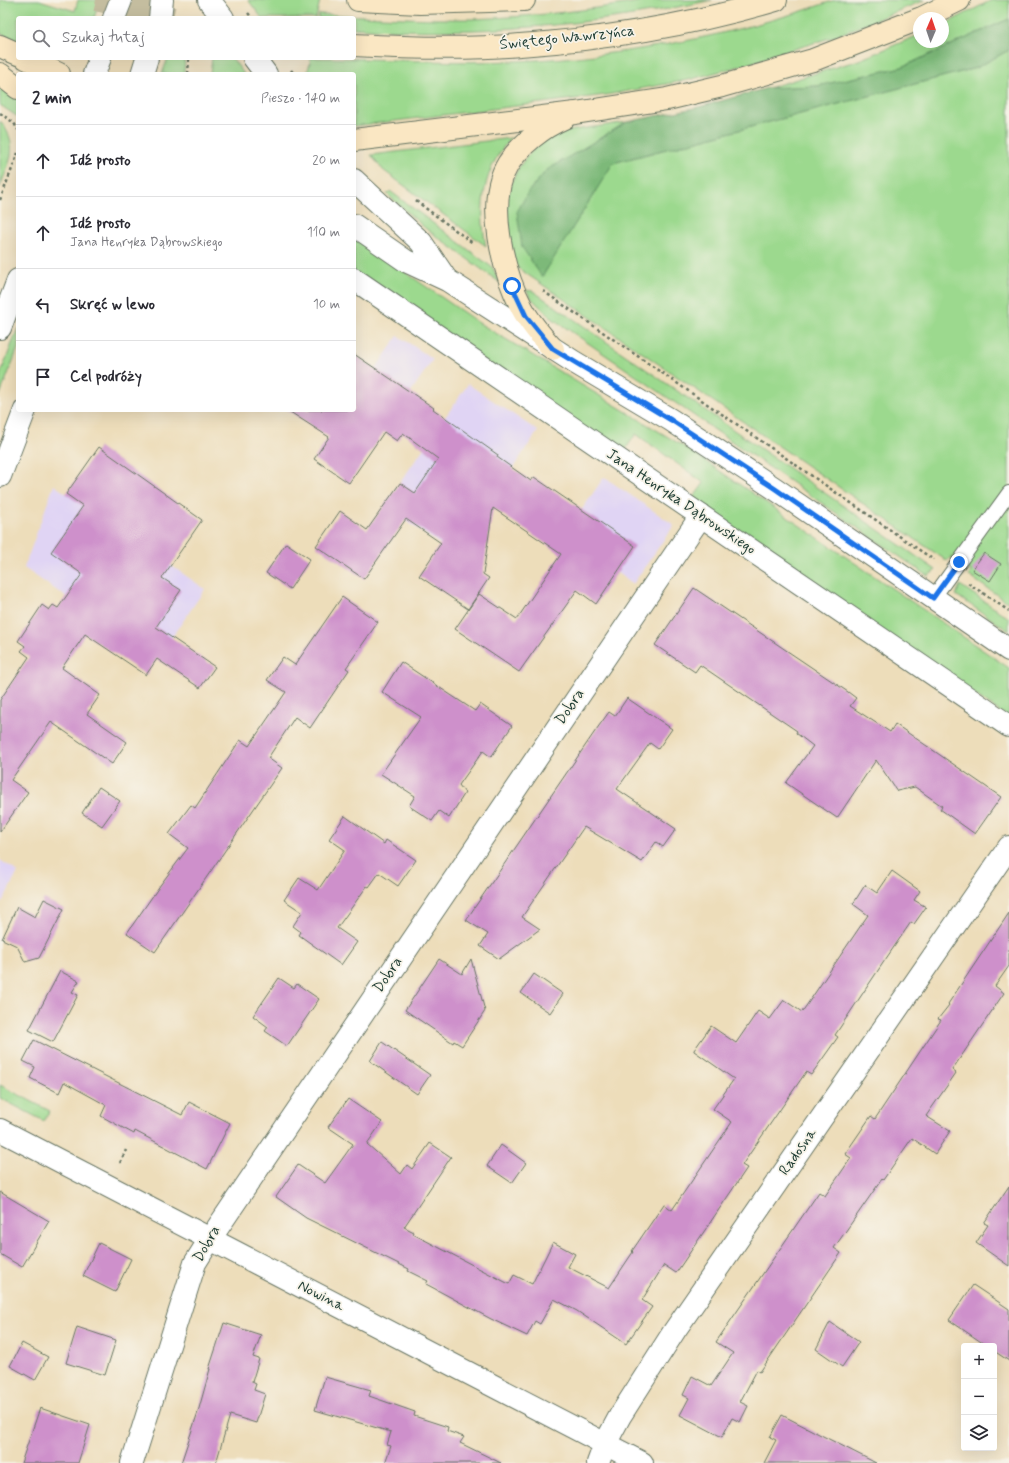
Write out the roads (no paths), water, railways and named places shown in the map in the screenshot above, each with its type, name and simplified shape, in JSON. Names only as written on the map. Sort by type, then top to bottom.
[{"type":"main road","points":[[358,0],[427,3],[524,0]]},
{"type":"main road","name":"Świętego Wawrzyńca","points":[[356,45],[449,47],[543,43],[663,27],[776,0]]},
{"type":"main road","points":[[934,12],[959,0]]},
{"type":"main road","points":[[356,140],[635,105],[722,86],[813,60],[913,21]]},
{"type":"main road","points":[[0,46],[16,53]]},
{"type":"main road","points":[[30,60],[55,72]]},
{"type":"main road","points":[[0,74],[16,86]]},
{"type":"main road","points":[[553,349],[526,316],[512,286],[498,227],[499,191],[508,164],[525,145],[545,128],[575,113]]},
{"type":"street","points":[[115,16],[121,0]]},
{"type":"street","points":[[160,16],[162,0]]},
{"type":"street","points":[[209,0],[221,16]]},
{"type":"street","points":[[95,72],[99,60]]},
{"type":"street","points":[[143,72],[146,60]]},
{"type":"street","points":[[256,60],[264,72]]},
{"type":"street","points":[[356,182],[420,242],[447,280]]},
{"type":"street","points":[[356,226],[406,261],[447,280],[553,349],[671,420],[774,488],[1009,650]]},
{"type":"street","name":"Jana Henryka Dąbrowskiego","points":[[356,280],[1009,726]]},
{"type":"street","points":[[0,328],[16,285]]},
{"type":"street","points":[[0,476],[24,412]]},
{"type":"street","name":"Dobra","points":[[132,1463],[195,1263],[701,516]]},
{"type":"street","name":"Radosna","points":[[602,1453],[620,1416],[675,1330],[1009,847]]},
{"type":"street","name":"Nowina","points":[[0,1130],[210,1239],[602,1453],[642,1463]]},
{"type":"lane","points":[[933,598],[1009,493]]},
{"type":"tunnel","points":[[96,0],[164,16]]}]
